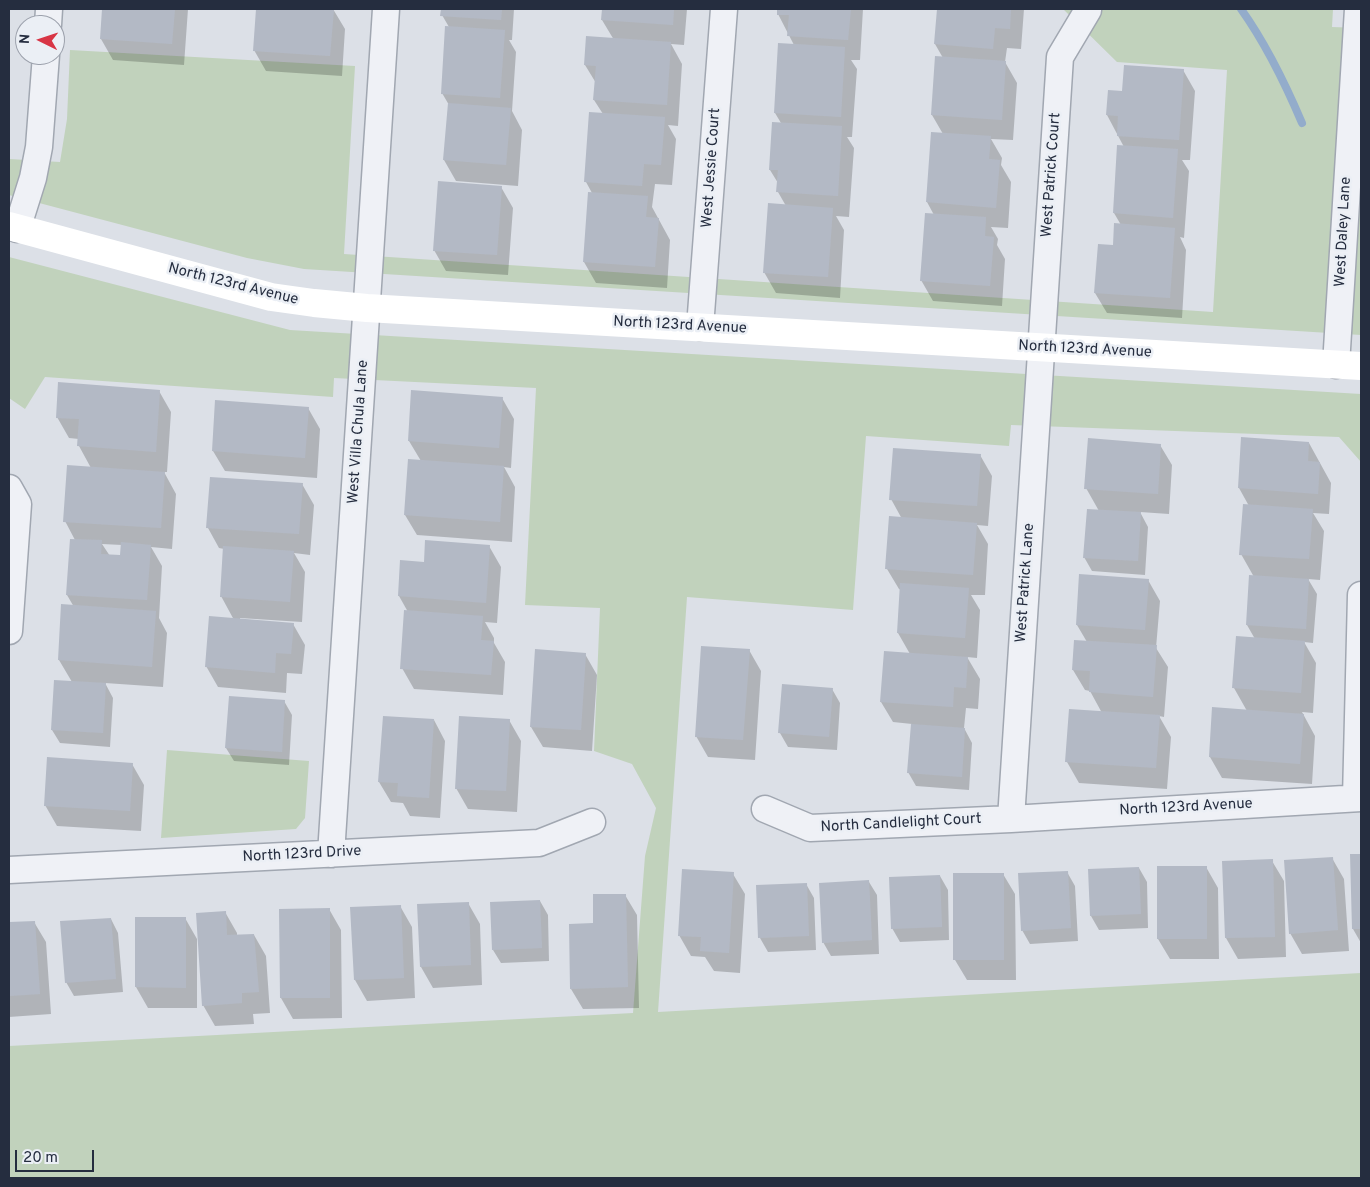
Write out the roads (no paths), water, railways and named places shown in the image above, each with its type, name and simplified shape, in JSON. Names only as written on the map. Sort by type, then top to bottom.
[{"type":"street","name":"West Villa Chula Lane","points":[[331,854],[386,9]]},
{"type":"street","name":"West Jessie Court","points":[[700,327],[724,9]]},
{"type":"street","name":"West Daley Lane","points":[[1349,366],[1358,9]]},
{"type":"street","name":"West Patrick Court","points":[[1042,347],[1060,58],[1088,10]]},
{"type":"street","points":[[13,228],[33,178],[38,147],[45,65]]},
{"type":"street","name":"North 123rd Avenue","points":[[13,228],[271,297],[314,304],[1349,366]]},
{"type":"street","name":"West Patrick Lane","points":[[1011,819],[1042,347]]},
{"type":"street","points":[[9,488],[18,504],[9,631]]},
{"type":"street","points":[[1358,798],[1361,595]]},
{"type":"street","name":"North 123rd Avenue","points":[[1011,819],[1358,798]]},
{"type":"street","name":"North Candlelight Court","points":[[765,809],[810,828],[1011,819]]},
{"type":"street","name":"North 123rd Drive","points":[[9,870],[539,843],[592,822]]},
{"type":"waterway","points":[[1241,9],[1259,36],[1274,64],[1302,123]]}]
